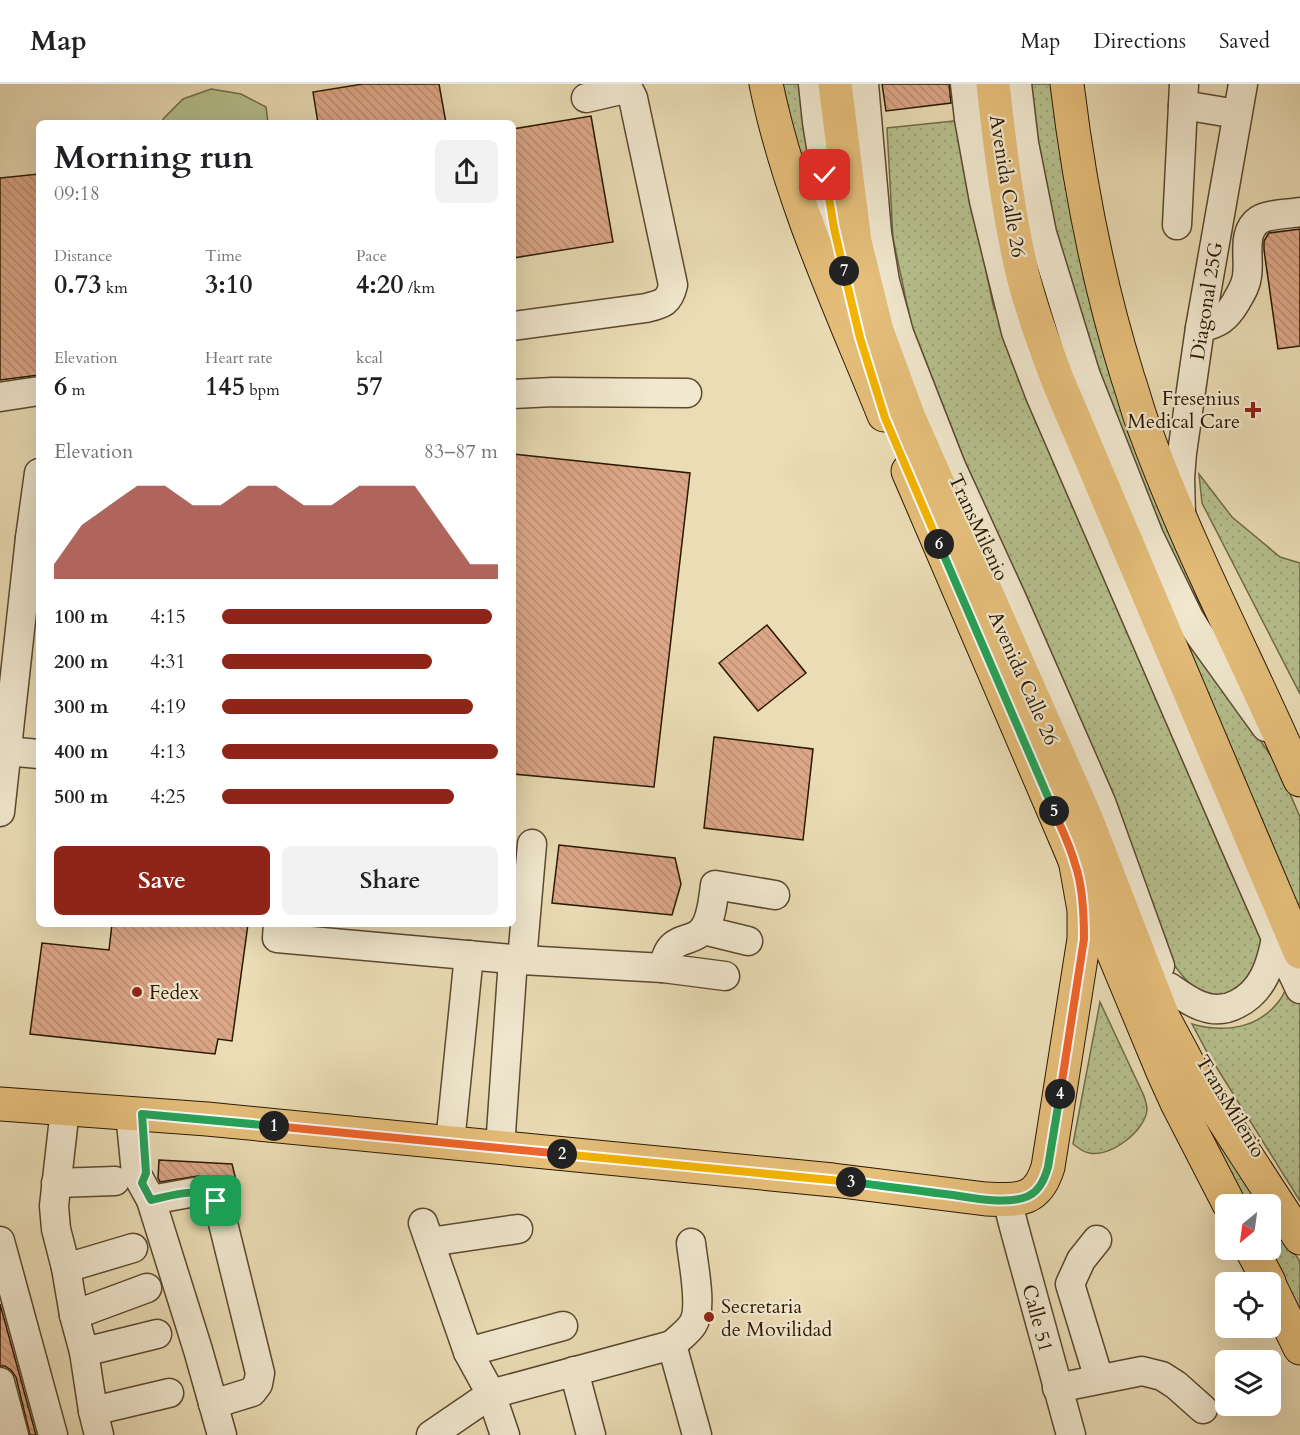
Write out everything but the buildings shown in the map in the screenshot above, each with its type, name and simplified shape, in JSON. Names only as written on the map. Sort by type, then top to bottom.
[{"type":"main road","name":"Avenida Calle 26","points":[[766,84],[782,153],[805,222],[885,418],[1163,1072],[1224,1194]]},
{"type":"main road","name":"Avenida Calle 26","points":[[835,84],[855,242],[877,331],[909,418],[1086,818],[1163,1017],[1193,1073],[1300,1238]]},
{"type":"main road","name":"Avenida Calle 26","points":[[993,84],[1006,189],[1023,277],[1043,343],[1288,945]]},
{"type":"main road","points":[[1067,84],[1093,243],[1113,330],[1144,429],[1181,519],[1297,772]]},
{"type":"main road","points":[[0,1104],[207,1119],[833,1180],[986,1199],[1022,1199],[1039,1188],[1045,1179],[1048,1167],[1084,939],[1084,910],[1076,866]]},
{"type":"main road","points":[[1281,1307],[1300,1348]]},
{"type":"street","points":[[813,84],[834,228],[860,338],[885,418]]},
{"type":"street","name":"TransMilenio","points":[[864,84],[877,233],[885,281],[899,333],[951,466],[1101,802],[1176,1008],[1191,1039],[1300,1223]]},
{"type":"street","points":[[965,84],[984,201],[1016,332],[1040,395],[1288,945],[1300,989]]},
{"type":"street","points":[[1017,84],[1024,143],[1041,233],[1086,376],[1149,536],[1199,634],[1297,772]]},
{"type":"street","name":"Diagonal 25G","points":[[1181,519],[1180,478],[1200,328],[1243,84]]},
{"type":"street","points":[[516,326],[646,308],[660,305],[671,294],[673,285],[633,98],[625,89],[586,98]]},
{"type":"street","points":[[1177,225],[1183,95],[1237,114]]},
{"type":"street","points":[[1200,328],[1214,324],[1225,317],[1244,287],[1249,261],[1248,238],[1253,225],[1263,218],[1300,212]]},
{"type":"street","points":[[0,397],[36,391]]},
{"type":"street","points":[[516,394],[687,393]]},
{"type":"street","points":[[0,812],[36,522]]},
{"type":"street","points":[[6,751],[36,754]]},
{"type":"street","points":[[500,1148],[517,960],[532,844]]},
{"type":"street","points":[[663,968],[671,947],[679,941],[694,937],[703,930],[709,917],[715,885],[775,895]]},
{"type":"street","points":[[278,927],[277,938],[517,960],[663,968],[725,976]]},
{"type":"street","points":[[703,930],[748,941]]},
{"type":"street","points":[[1169,987],[1202,1006],[1217,1010],[1229,1008],[1247,999],[1259,986],[1273,954],[1288,945]]},
{"type":"street","points":[[450,1143],[469,955]]},
{"type":"street","points":[[65,1109],[54,1206],[56,1229],[84,1352],[96,1423],[169,1393]]},
{"type":"street","points":[[136,1114],[146,1173],[136,1188]]},
{"type":"street","points":[[56,1183],[211,1195],[219,1207],[260,1373],[258,1384],[252,1392],[213,1404]]},
{"type":"street","points":[[136,1188],[222,1435]]},
{"type":"street","name":"Calle 51","points":[[1007,1200],[1071,1435]]},
{"type":"street","points":[[505,1435],[491,1394],[468,1352],[427,1232],[518,1229]]},
{"type":"street","points":[[1097,1240],[1081,1260],[1070,1284],[1099,1379]]},
{"type":"street","points":[[0,1241],[52,1435]]},
{"type":"street","points":[[431,1435],[491,1394],[672,1345],[693,1324],[698,1313],[691,1243]]},
{"type":"street","points":[[66,1268],[133,1248]]},
{"type":"street","points":[[74,1315],[147,1288]]},
{"type":"street","points":[[468,1352],[563,1326]]},
{"type":"street","points":[[84,1352],[157,1334]]},
{"type":"street","points":[[672,1345],[697,1435]]},
{"type":"street","points":[[574,1371],[591,1435]]},
{"type":"street","points":[[1057,1388],[1142,1371],[1162,1376],[1203,1409]]},
{"type":"street","points":[[0,1382],[14,1435]]},
{"type":"green space","points":[[777,84],[800,84],[817,221]]},
{"type":"green space","points":[[1025,84],[1060,84],[1213,627],[1177,565],[1099,379],[1065,273]]},
{"type":"green space","points":[[211,89],[241,94],[266,107],[268,120],[163,120],[183,99]]},
{"type":"green space","points":[[963,120],[970,192],[993,305],[1040,422],[1265,946],[1248,981],[1224,996],[1204,991],[1190,984],[1168,956],[939,408],[912,328],[893,238],[887,128]]},
{"type":"green space","points":[[1199,474],[1232,517],[1280,557],[1300,563],[1300,694],[1202,503]]},
{"type":"green space","points":[[1137,536],[1220,682],[1278,766],[1300,817],[1300,925]]},
{"type":"green space","points":[[1290,979],[1300,1003],[1300,1201],[1192,1024],[1228,1028],[1251,1023],[1261,1018],[1279,1001]]},
{"type":"green space","points":[[1100,1002],[1144,1096],[1147,1110],[1140,1126],[1125,1141],[1107,1151],[1089,1153],[1073,1144]]},
{"type":"green space","points":[[1202,1105],[1259,1194],[1238,1194],[1191,1109]]},
{"type":"green space","points":[[1281,1231],[1300,1262],[1300,1326],[1281,1285],[1281,1272],[1275,1272],[1270,1260],[1281,1260]]},
{"type":"place","name":"Fresenius Medical Care","points":[[1253,410]]},
{"type":"place","name":"Fedex","points":[[137,992]]},
{"type":"place","name":"Secretaria de Movilidad","points":[[709,1317]]},
{"type":"route","points":[[216,1201],[211,1195],[195,1192],[151,1200],[142,1183],[146,1173],[142,1114],[833,1180],[986,1199],[1022,1199],[1039,1188],[1045,1179],[1084,939],[1084,910],[1076,866],[885,418],[860,338],[834,228],[825,175]]}]
